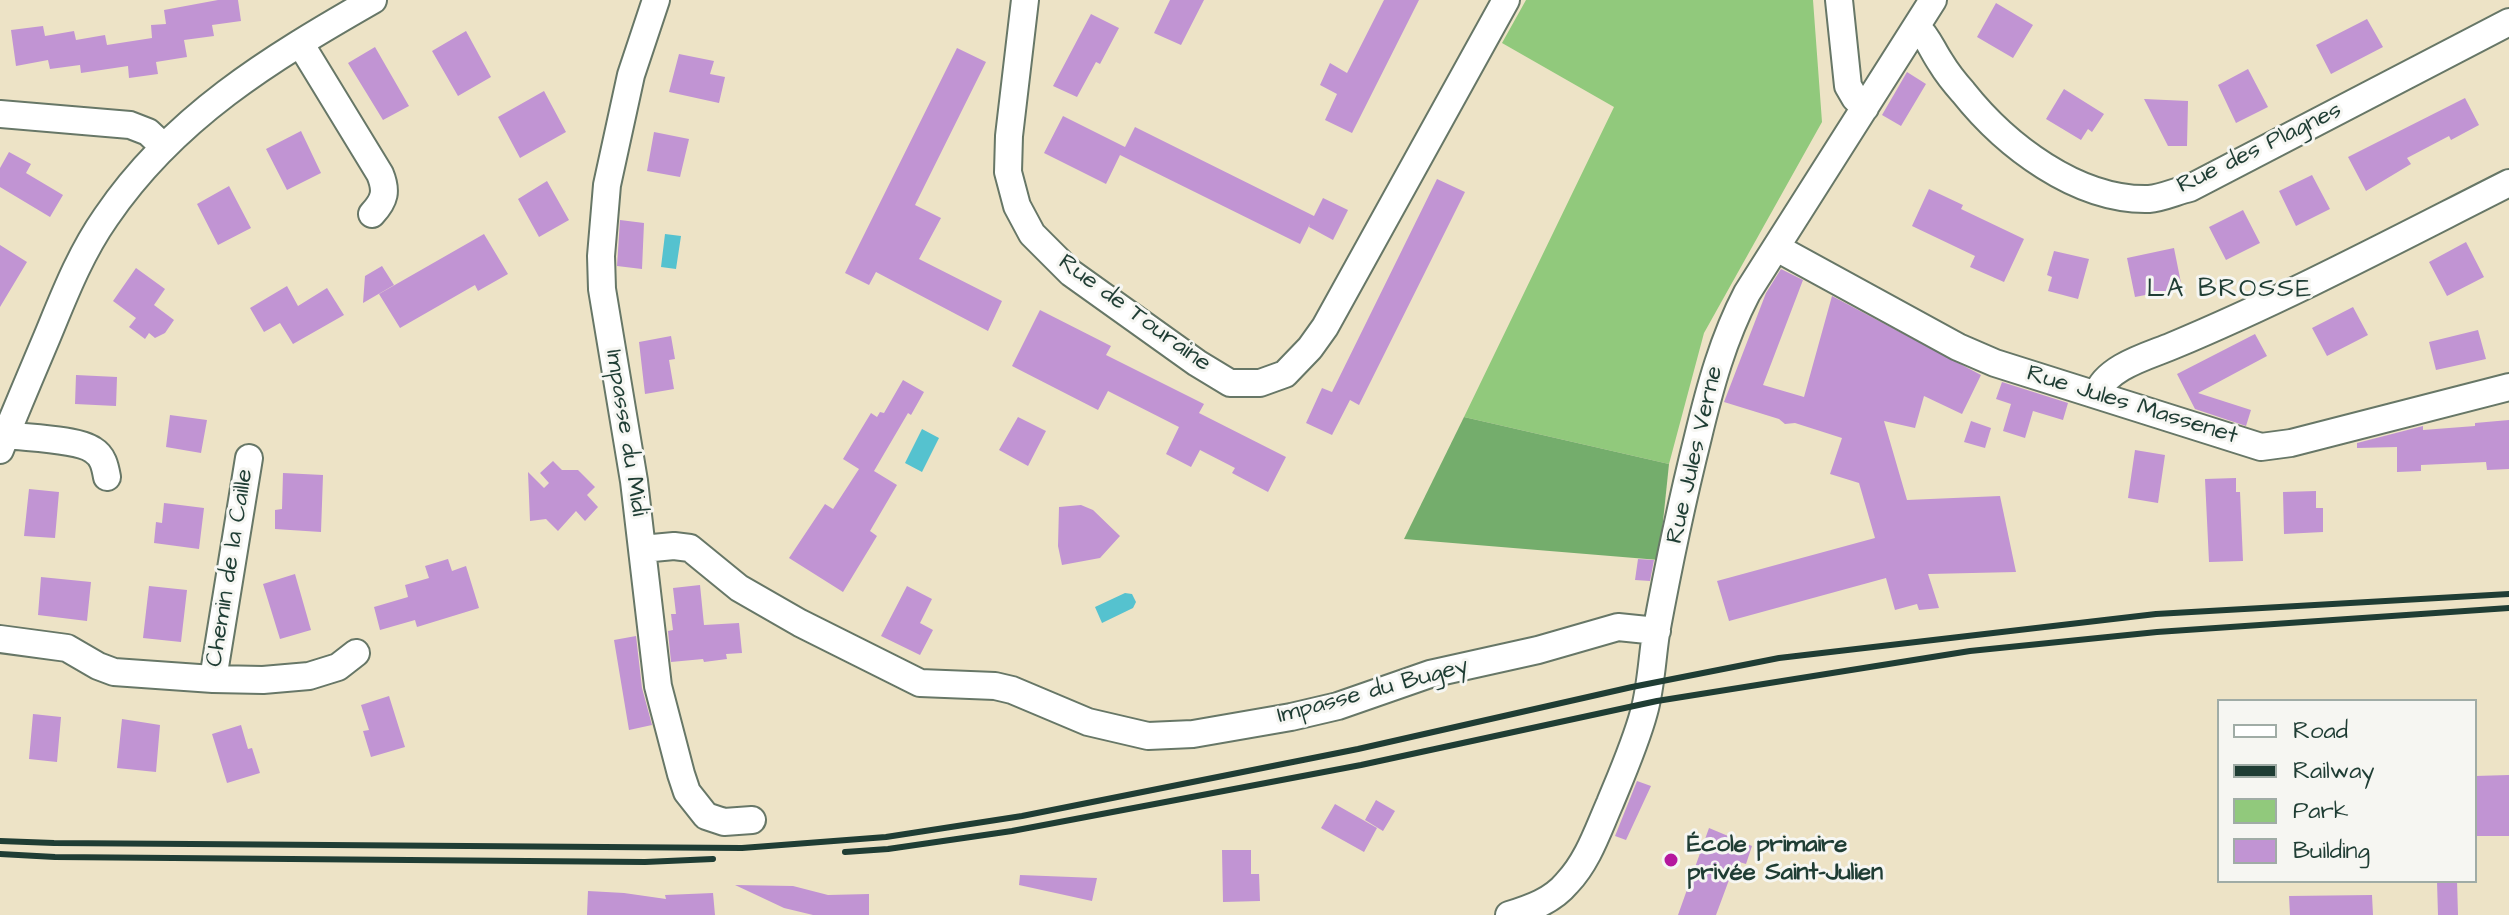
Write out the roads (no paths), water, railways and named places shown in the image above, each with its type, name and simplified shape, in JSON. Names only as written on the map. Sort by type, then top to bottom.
[{"type":"street","name":"Impasse du Midi","points":[[656,0],[631,75],[607,185],[601,256],[602,289],[634,481],[658,686],[687,792],[706,816],[724,822],[752,820]]},
{"type":"street","name":"Rue de Touraine","points":[[1025,0],[1009,136],[1008,172],[1017,206],[1032,234],[1071,273],[1230,383],[1260,383],[1285,374],[1310,348],[1325,327],[1506,0]]},
{"type":"street","points":[[1839,0],[1848,86],[1865,108]]},
{"type":"street","name":"Rue Jules Verne","points":[[1509,915],[1552,898],[1567,883],[1587,853],[1614,793],[1645,711],[1686,482],[1715,369],[1739,308],[1933,0]]},
{"type":"street","points":[[107,477],[104,462],[96,451],[83,445],[3,443],[75,269],[106,217],[163,146],[211,104],[270,61],[364,2]]},
{"type":"street","name":"Rue des Plagnes","points":[[1917,27],[1925,34],[1963,93],[1995,128],[2036,161],[2083,186],[2116,197],[2152,199],[2190,188],[2509,22]]},
{"type":"street","points":[[300,43],[385,186],[384,202],[372,214]]},
{"type":"street","points":[[0,114],[130,125],[148,132],[163,146]]},
{"type":"street","points":[[2097,394],[2109,375],[2250,314],[2509,183]]},
{"type":"street","name":"Rue Jules Massenet","points":[[1777,248],[1983,358],[2261,447],[2272,447],[2509,387]]},
{"type":"street","name":"Chemin de la Caille","points":[[213,679],[249,458]]},
{"type":"street","name":"Impasse du Bugey","points":[[642,549],[690,548],[739,588],[800,623],[920,683],[995,686],[1012,690],[1088,722],[1148,736],[1193,734],[1314,712],[1430,674],[1538,650],[1618,627],[1657,631]]},
{"type":"street","name":"Chemin de la Caille","points":[[0,639],[67,648],[114,672],[213,679],[263,680],[309,676],[338,667],[356,653]]},
{"type":"water","points":[[665,234],[681,236],[676,269],[661,267]]},
{"type":"water","points":[[922,429],[939,438],[922,472],[905,463]]},
{"type":"water","points":[[1125,593],[1132,594],[1136,602],[1133,608],[1102,623],[1095,607]]},
{"type":"railway","points":[[0,841],[742,848],[886,837],[1022,816],[1358,749],[1632,687],[1779,658],[2156,614],[2509,594]]},
{"type":"railway","points":[[845,852],[1012,831],[1361,765],[1657,701],[1970,651],[2157,632],[2509,608]]},
{"type":"railway","points":[[0,854],[645,862],[713,859]]},
{"type":"place","name":"École primaire privée Saint-Julien","points":[[1671,860]]},
{"type":"district","name":"LA BROSSE","points":[[2230,291]]}]
